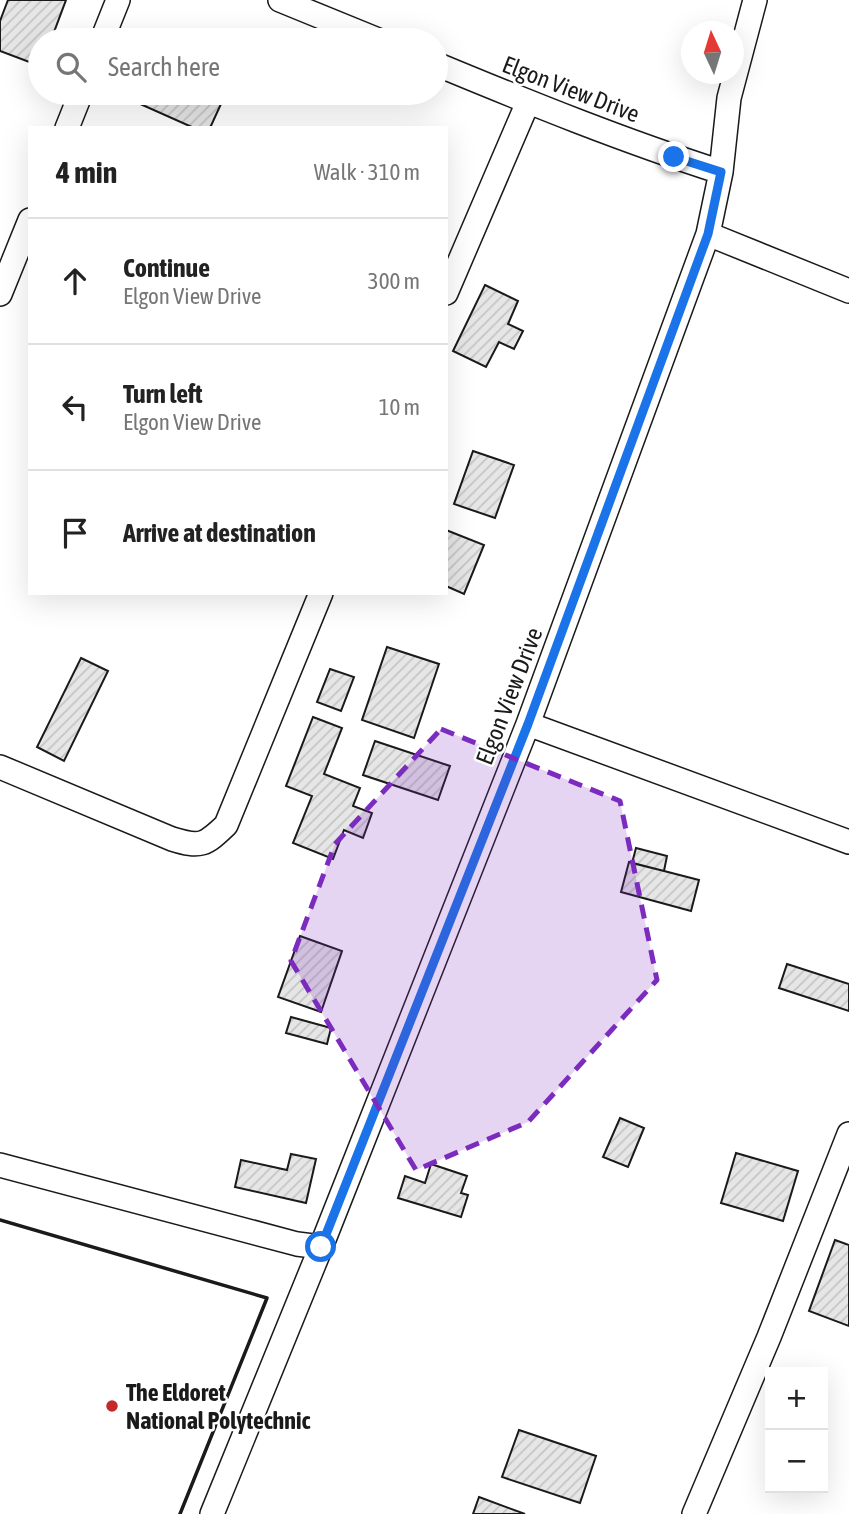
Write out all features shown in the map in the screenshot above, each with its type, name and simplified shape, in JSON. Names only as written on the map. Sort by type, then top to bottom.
[{"type":"street","points":[[107,28],[118,0]]},
{"type":"street","points":[[280,0],[349,28]]},
{"type":"street","points":[[721,172],[729,98],[755,0]]},
{"type":"street","name":"Elgon View Drive","points":[[212,1514],[528,724],[708,234],[721,172],[528,102],[448,69]]},
{"type":"street","points":[[448,288],[528,102]]},
{"type":"street","points":[[68,126],[76,105]]},
{"type":"street","points":[[0,294],[28,225]]},
{"type":"street","points":[[708,234],[849,291]]},
{"type":"street","points":[[0,767],[172,839],[191,845],[207,844],[226,825],[320,595]]},
{"type":"street","points":[[528,724],[849,842]]},
{"type":"street","points":[[694,1514],[769,1337],[849,1134]]},
{"type":"street","points":[[0,1165],[297,1244],[321,1247]]},
{"type":"highlighted area","points":[[441,729],[620,801],[657,980],[528,1122],[416,1170],[291,961],[335,844]]},
{"type":"building","points":[[8,0],[66,0],[56,28],[28,28],[28,62],[0,51],[0,21]]},
{"type":"building","points":[[142,105],[221,105],[211,126],[190,126]]},
{"type":"building","points":[[485,285],[518,301],[508,324],[523,331],[514,349],[499,342],[486,367],[453,351]]},
{"type":"building","points":[[473,451],[514,465],[495,518],[454,504]]},
{"type":"building","points":[[448,531],[484,545],[464,594],[448,587]]},
{"type":"building","points":[[387,647],[439,664],[414,738],[362,720]]},
{"type":"building","points":[[81,658],[108,671],[64,761],[37,747]]},
{"type":"building","points":[[330,669],[354,677],[341,711],[317,702]]},
{"type":"building","points":[[313,717],[342,728],[324,774],[360,788],[353,806],[372,813],[363,838],[344,830],[333,859],[293,843],[312,796],[286,786]]},
{"type":"building","points":[[375,741],[450,766],[438,800],[363,775]]},
{"type":"building","points":[[636,848],[667,856],[664,871],[632,863]]},
{"type":"building","points":[[629,862],[699,880],[691,911],[621,892]]},
{"type":"building","points":[[300,936],[342,951],[321,1012],[278,997]]},
{"type":"building","points":[[787,964],[849,984],[849,1011],[779,988]]},
{"type":"building","points":[[291,1017],[331,1028],[327,1044],[286,1033]]},
{"type":"building","points":[[620,1118],[644,1128],[628,1167],[603,1157]]},
{"type":"building","points":[[736,1153],[798,1171],[783,1221],[721,1203]]},
{"type":"building","points":[[291,1154],[316,1159],[306,1203],[235,1187],[241,1160],[287,1170]]},
{"type":"building","points":[[431,1164],[467,1176],[461,1193],[468,1195],[461,1217],[398,1198],[405,1176],[425,1183]]},
{"type":"building","points":[[835,1240],[849,1245],[849,1326],[809,1311]]},
{"type":"building","points":[[519,1430],[596,1456],[580,1503],[502,1477]]},
{"type":"building","points":[[479,1497],[525,1514],[473,1514]]},
{"type":"wall","points":[[0,1220],[267,1298],[180,1514]]},
{"type":"place","name":"The Eldoret National Polytechnic","points":[[112,1406]]},
{"type":"route","points":[[321,1247],[528,724],[708,234],[721,172],[674,157]]}]
